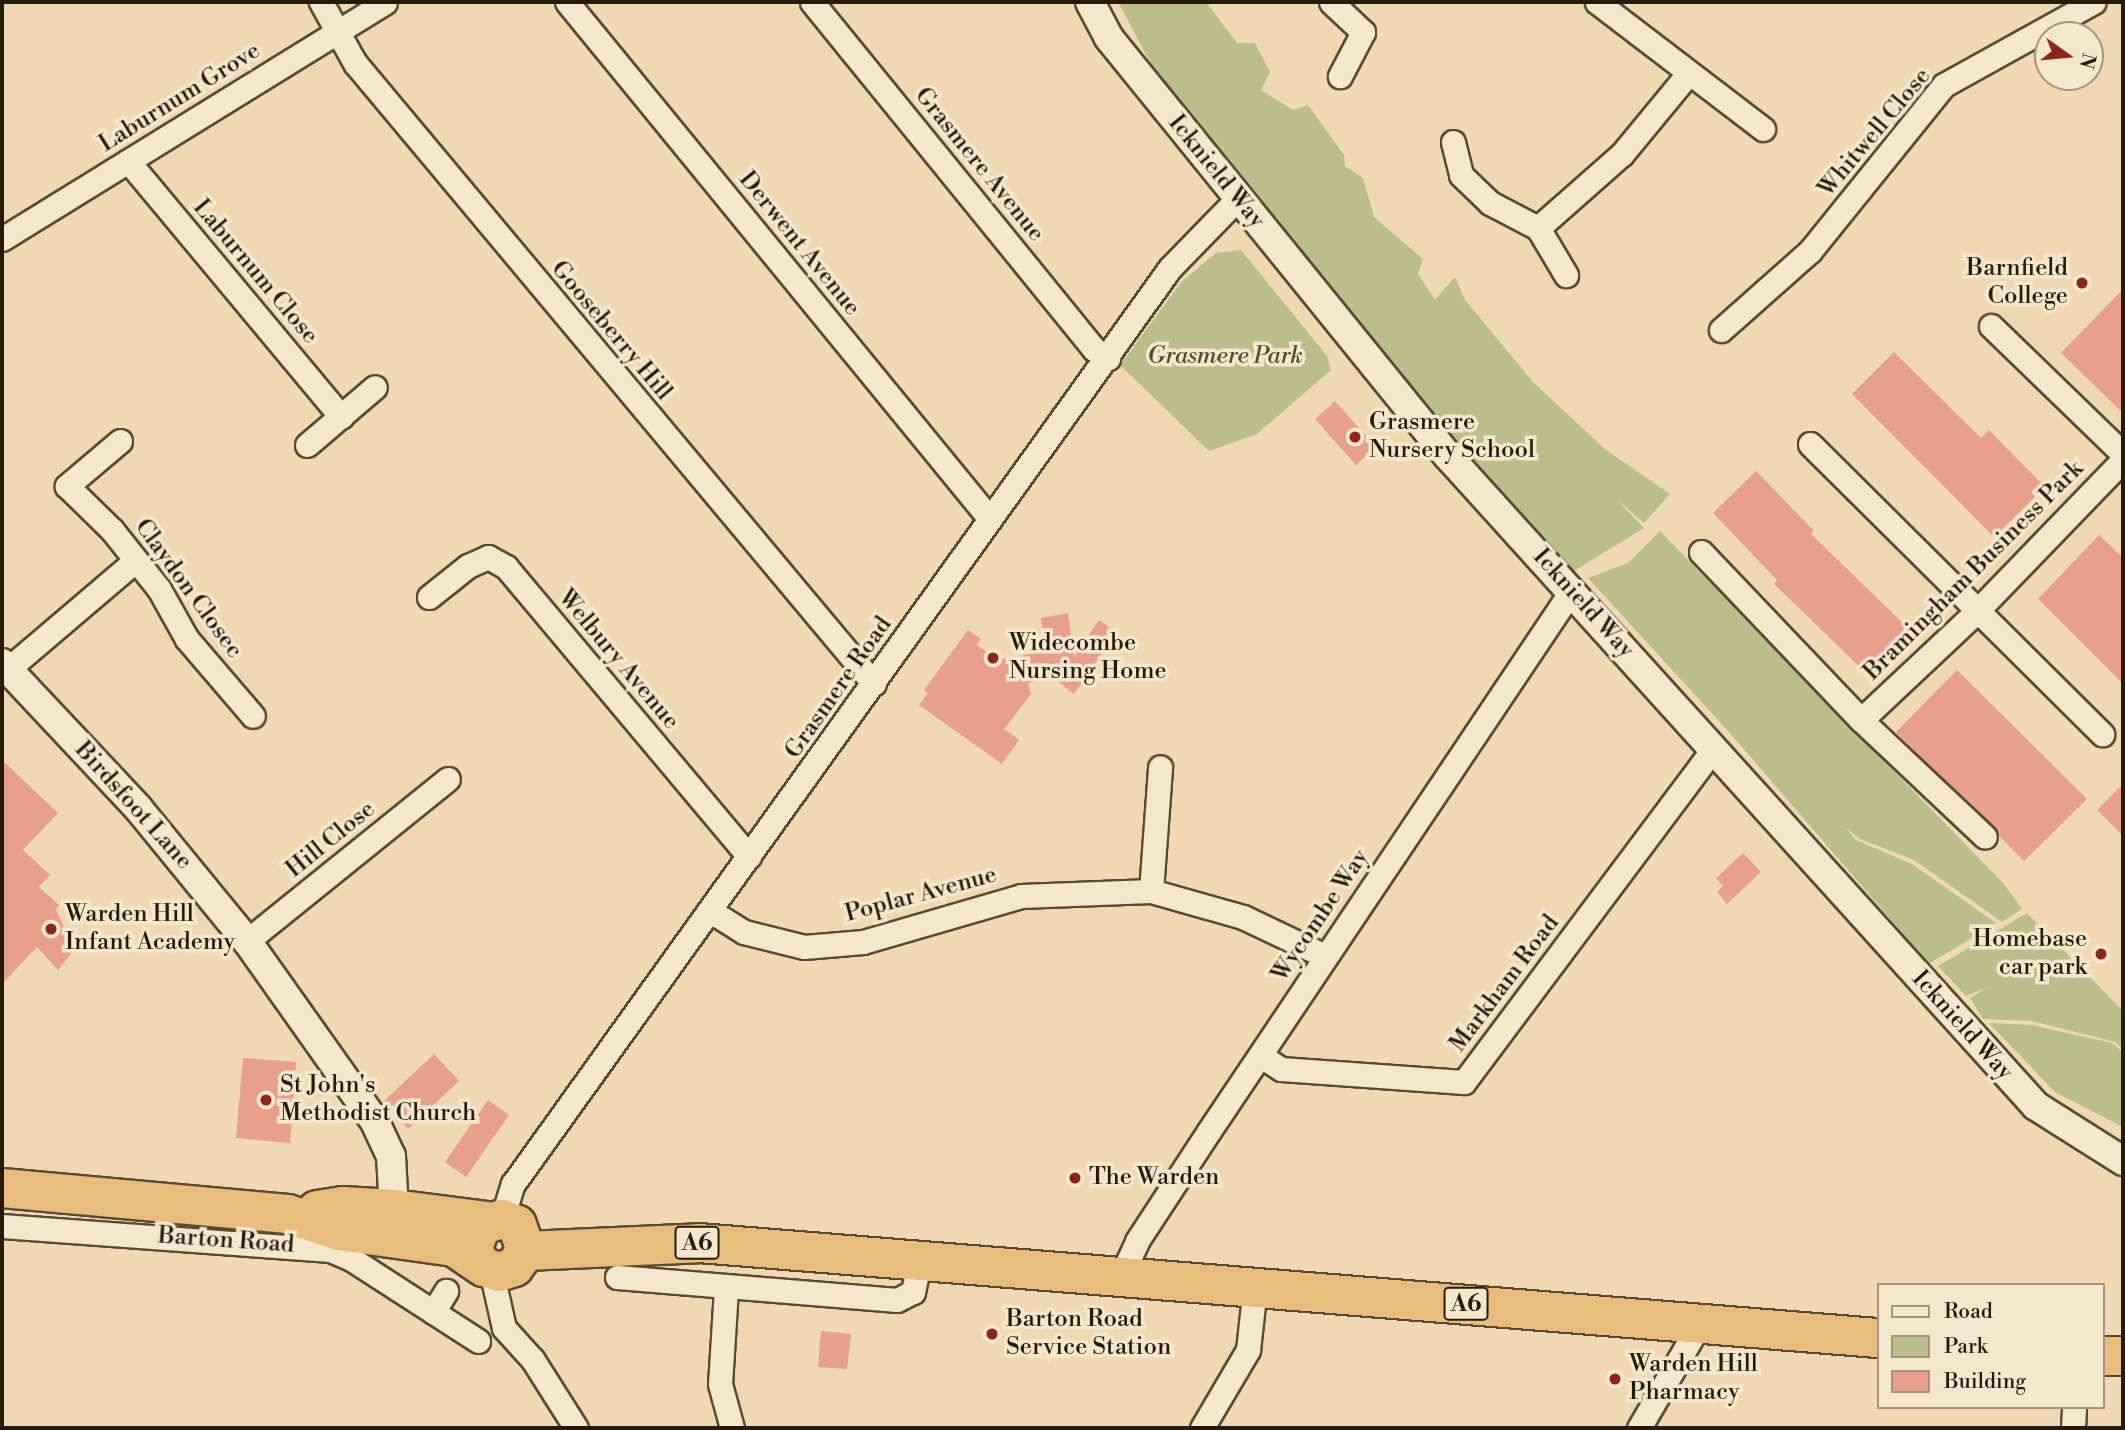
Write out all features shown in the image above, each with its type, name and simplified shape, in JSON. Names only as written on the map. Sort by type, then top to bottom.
[{"type":"highway","name":"Barton Road","points":[[2,1188],[288,1214],[339,1231],[454,1247],[485,1266]]},
{"type":"highway","name":"Barton Road","points":[[288,1214],[343,1206],[495,1220]]},
{"type":"highway","points":[[495,1220],[522,1231],[526,1251],[514,1267],[485,1266],[473,1240],[495,1220]]},
{"type":"highway","name":"A6","points":[[526,1251],[699,1243],[1876,1338]]},
{"type":"highway","points":[[2104,1356],[2123,1356]]},
{"type":"street","name":"Gooseberry Hill","points":[[321,2],[355,63],[874,684]]},
{"type":"street","name":"Laburnum Grove","points":[[2,239],[385,2]]},
{"type":"street","name":"Derwent Avenue","points":[[567,2],[990,519]]},
{"type":"street","name":"Grasmere Avenue","points":[[812,2],[1094,349],[1108,358]]},
{"type":"street","name":"Icknield Way","points":[[1090,2],[1109,38],[1237,200],[1447,455],[1572,590],[1712,750],[2036,1107],[2123,1161]]},
{"type":"street","points":[[1331,2],[1363,32],[1340,76]]},
{"type":"street","points":[[1597,2],[1763,129]]},
{"type":"street","name":"Whitwell Close","points":[[1721,330],[1810,251],[1944,85],[2094,2]]},
{"type":"street","points":[[1538,228],[1622,154],[1688,74]]},
{"type":"street","points":[[1453,142],[1461,175],[1490,203],[1538,228],[1566,275]]},
{"type":"street","name":"Laburnum Close","points":[[128,161],[341,417]]},
{"type":"street","name":"Grasmere Road","points":[[495,1220],[513,1184],[712,912],[1170,268],[1237,200]]},
{"type":"street","points":[[1991,326],[2123,454]]},
{"type":"street","points":[[307,445],[375,387]]},
{"type":"street","name":"Claydon Closec","points":[[120,441],[68,486],[112,530],[159,589],[187,639],[253,716]]},
{"type":"street","points":[[1810,444],[2102,734]]},
{"type":"street","name":"Bramingham Business Park","points":[[1861,720],[1978,610],[2123,460]]},
{"type":"street","points":[[1701,552],[1861,720],[1985,836]]},
{"type":"street","name":"Welbury Avenue","points":[[429,597],[468,566],[488,557],[506,566],[749,857]]},
{"type":"street","points":[[5,666],[135,561]]},
{"type":"street","name":"Wycombe Way","points":[[1121,1276],[1137,1241],[1209,1131],[1572,590]]},
{"type":"street","name":"Birdsfoot Lane","points":[[5,666],[138,808],[247,942],[375,1122],[391,1156],[394,1209]]},
{"type":"street","name":"Markham Road","points":[[1261,1056],[1281,1069],[1464,1082],[1712,750]]},
{"type":"street","points":[[1151,891],[1160,767]]},
{"type":"street","name":"Hill Close","points":[[247,942],[448,779]]},
{"type":"street","name":"Poplar Avenue","points":[[712,912],[744,932],[804,947],[863,942],[1021,896],[1151,891],[1243,917],[1325,956]]},
{"type":"street","name":"Barton Road","points":[[2,1226],[330,1250],[353,1260],[478,1341]]},
{"type":"street","points":[[617,1277],[726,1289],[897,1300],[913,1292],[920,1260]]},
{"type":"street","points":[[485,1266],[504,1328],[533,1360],[576,1428]]},
{"type":"street","points":[[1202,1428],[1248,1350],[1255,1287]]},
{"type":"street","points":[[726,1289],[720,1384],[733,1428]]},
{"type":"street","points":[[433,1312],[446,1291]]},
{"type":"street","points":[[1639,1428],[1700,1323]]},
{"type":"street","points":[[2073,1428],[2074,1409]]},
{"type":"green space","points":[[1118,2],[1206,2],[1237,43],[1255,43],[1270,72],[1261,90],[1293,110],[1308,105],[1344,155],[1345,166],[1363,178],[1374,217],[1423,259],[1418,274],[1435,300],[1455,277],[1465,300],[1534,383],[1606,450],[1670,494],[1644,523],[1615,498],[1644,528],[1574,571],[1430,411],[1159,79]]},
{"type":"green space","name":"Grasmere Park","points":[[1241,250],[1327,356],[1331,370],[1257,434],[1209,451],[1120,365],[1182,281],[1216,253]]},
{"type":"green space","points":[[1660,531],[2004,884],[2022,909],[2002,922],[1914,860],[1860,839],[1845,827],[1856,840],[1912,864],[1996,923],[1929,964],[1729,732],[1588,578],[1628,563]]},
{"type":"green space","points":[[2027,913],[2123,1011],[2123,1049],[2115,1042],[2032,1021],[1983,1019],[1970,998],[1988,987],[1966,996],[1938,966]]},
{"type":"green space","points":[[1989,1023],[2032,1025],[2112,1043],[2123,1052],[2123,1127],[2055,1092]]},
{"type":"building","points":[[2123,289],[2123,413],[2061,353]]},
{"type":"building","points":[[1894,352],[1981,438],[1989,430],[2045,487],[1994,537],[1852,394]]},
{"type":"building","points":[[1335,401],[1376,447],[1356,465],[1315,419]]},
{"type":"building","points":[[1756,471],[1814,531],[1811,534],[1908,628],[1866,673],[1774,584],[1777,580],[1713,513]]},
{"type":"building","points":[[2099,535],[2123,558],[2123,684],[2038,599]]},
{"type":"building","points":[[1068,613],[1074,657],[1099,620],[1116,632],[1074,694],[1055,679],[1028,683],[1031,694],[1004,729],[1019,740],[1002,764],[919,705],[928,693],[924,690],[968,630],[981,639],[977,645],[998,660],[1046,651],[1041,618]]},
{"type":"building","points":[[1957,670],[2087,799],[2024,861],[1896,732]]},
{"type":"building","points":[[2,760],[58,813],[23,850],[50,875],[39,887],[59,905],[56,909],[74,950],[58,970],[37,947],[2,984]]},
{"type":"building","points":[[2123,784],[2123,836],[2097,810]]},
{"type":"building","points":[[1743,853],[1761,872],[1727,904],[1717,892],[1723,886],[1716,878]]},
{"type":"building","points":[[434,1054],[459,1081],[408,1129],[383,1102]]},
{"type":"building","name":"St John's Methodist Church","points":[[243,1058],[296,1062],[290,1143],[236,1138]]},
{"type":"building","points":[[488,1100],[509,1115],[466,1177],[445,1162]]},
{"type":"building","points":[[821,1331],[851,1334],[847,1369],[818,1367]]},
{"type":"place","name":"Barnfield College","points":[[2082,283]]},
{"type":"place","name":"Grasmere Nursery School","points":[[1355,437]]},
{"type":"place","name":"Widecombe Nursing Home","points":[[993,658]]},
{"type":"place","name":"Warden Hill Infant Academy","points":[[51,929]]},
{"type":"place","name":"Homebase car park","points":[[2101,954]]},
{"type":"place","name":"St John's Methodist Church","points":[[266,1100]]},
{"type":"place","name":"The Warden","points":[[1075,1178]]},
{"type":"place","name":"Barton Road Service Station","points":[[992,1334]]},
{"type":"place","name":"Warden Hill Pharmacy","points":[[1615,1379]]}]
